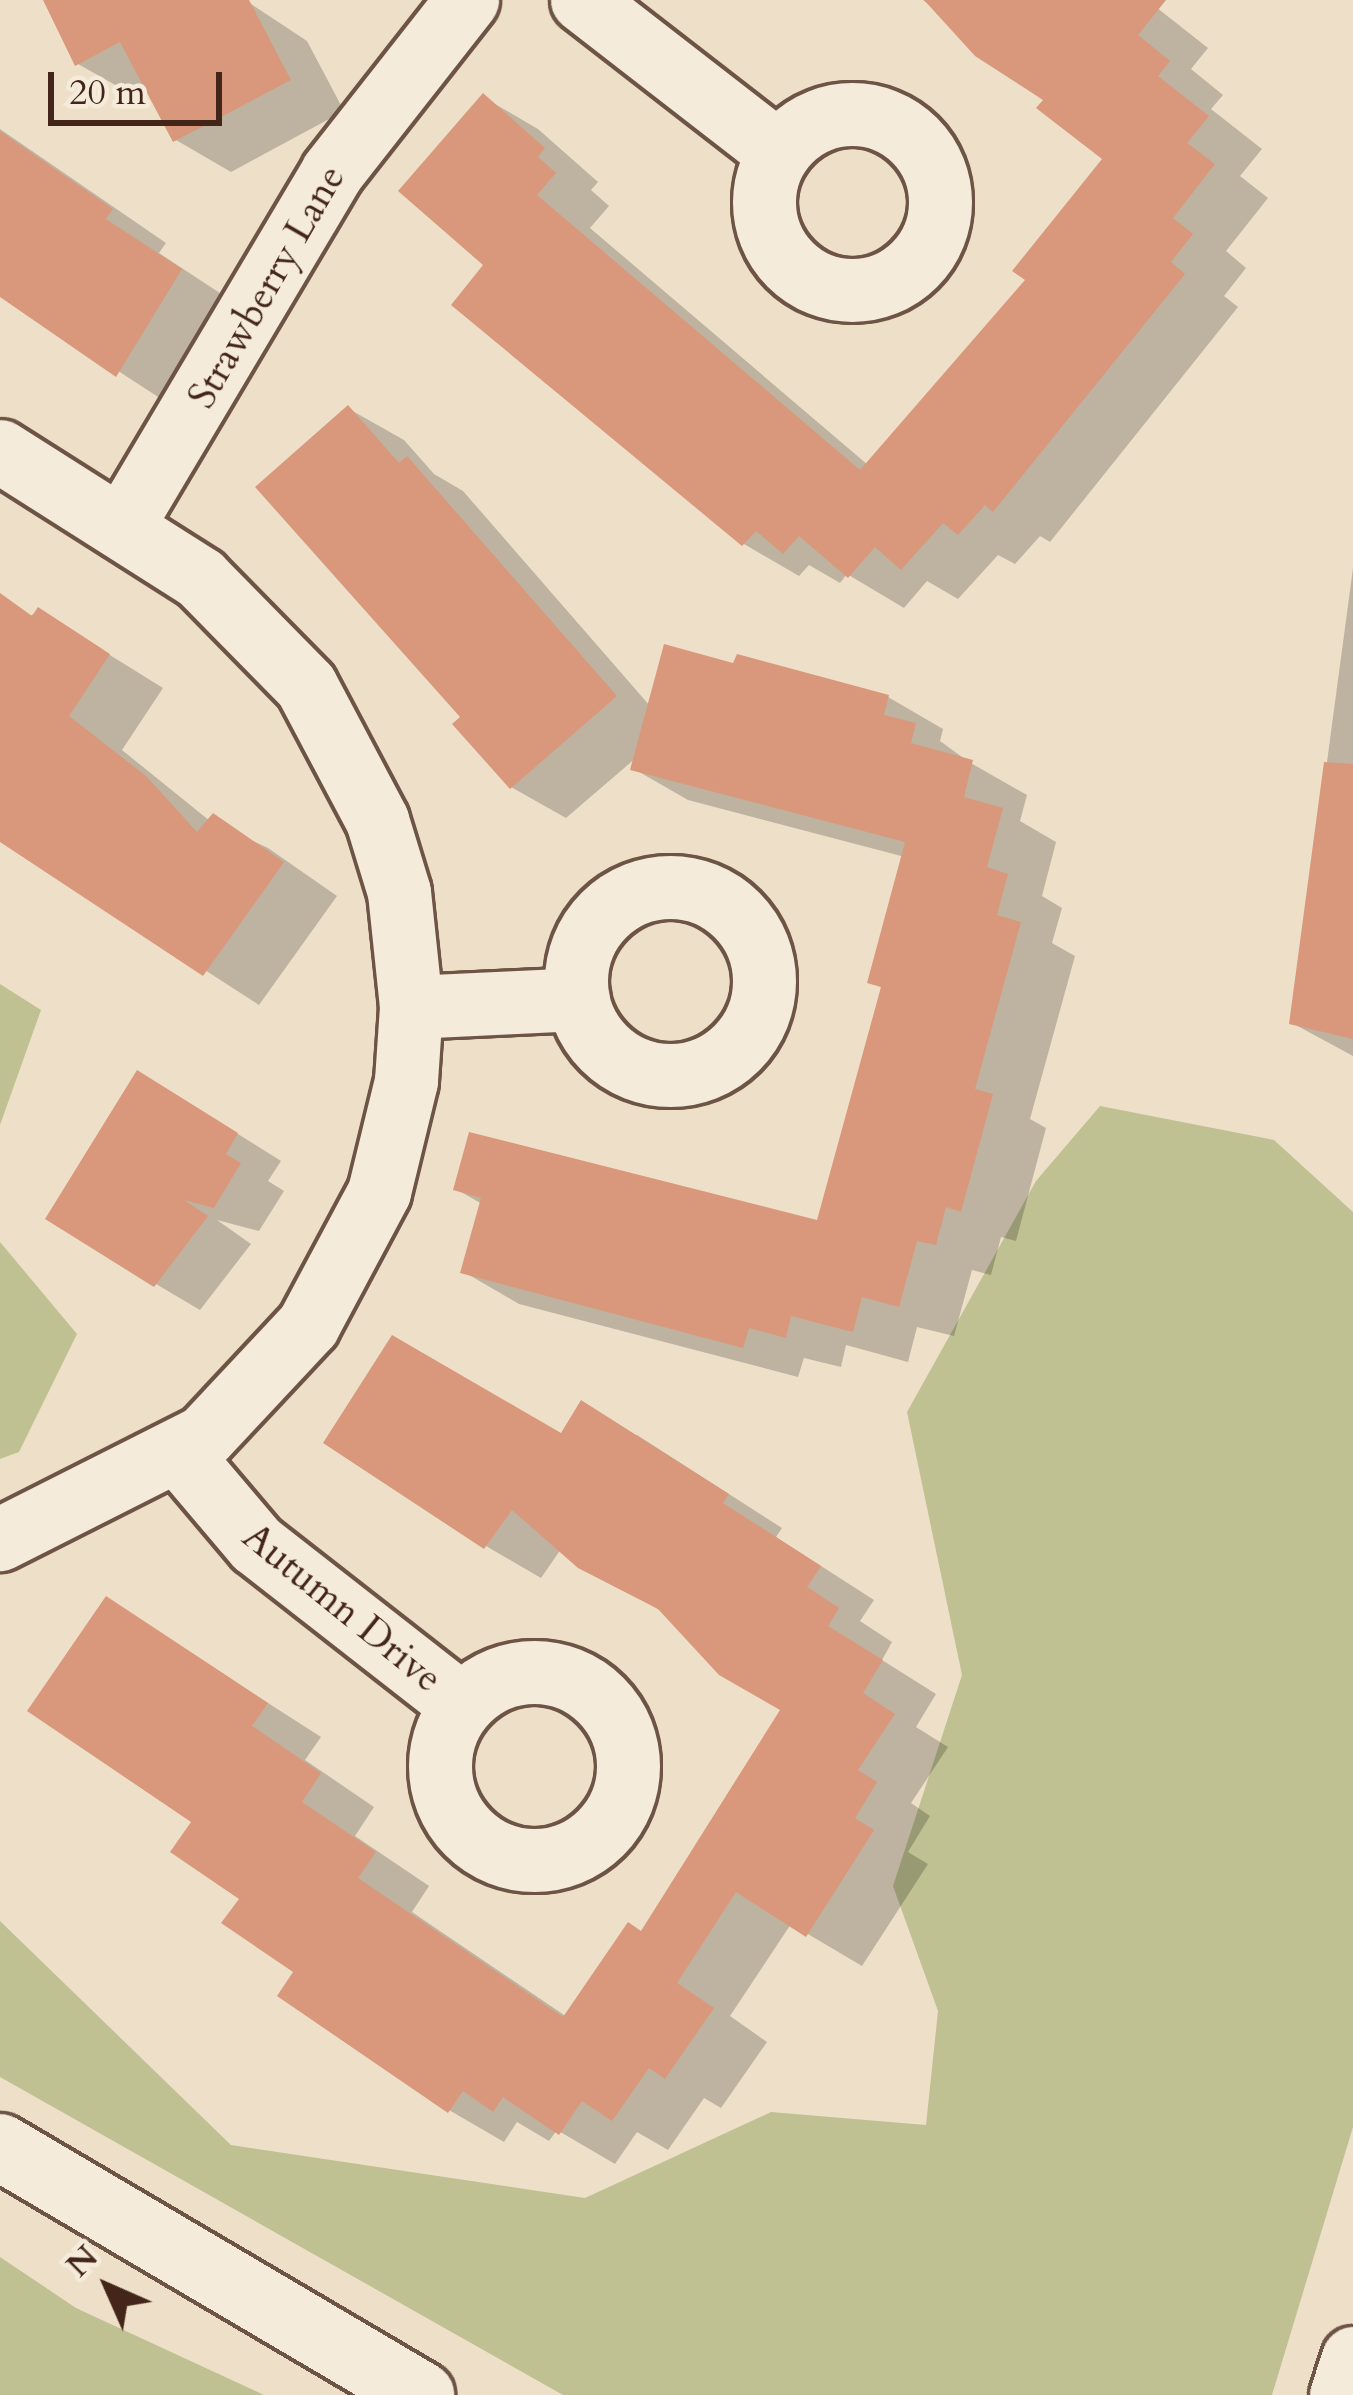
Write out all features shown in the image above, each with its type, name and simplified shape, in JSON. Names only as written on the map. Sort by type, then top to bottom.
[{"type":"street","name":"Strawberry Lane","points":[[122,526],[332,172],[467,0]]},
{"type":"street","points":[[582,0],[779,153]]},
{"type":"street","points":[[0,451],[122,526],[230,602],[327,717],[389,856],[411,1007],[390,1155],[348,1261],[269,1376],[178,1452],[0,1539]]},
{"type":"street","points":[[411,1007],[578,999]]},
{"type":"street","name":"Autumn Drive","points":[[178,1452],[256,1544],[462,1706]]},
{"type":"street","points":[[0,2146],[421,2395]]},
{"type":"street","points":[[1341,2395],[1353,2358]]},
{"type":"green space","points":[[0,984],[41,1010],[0,1125]]},
{"type":"green space","points":[[1100,1106],[1274,1140],[1353,1212],[1353,2127],[1272,2395],[563,2395],[0,2077],[0,1921],[231,2145],[585,2198],[771,2112],[926,2125],[938,2011],[893,1886],[962,1675],[907,1412],[1036,1181]]},
{"type":"green space","points":[[0,1242],[77,1334],[19,1452],[0,1459]]},
{"type":"green space","points":[[0,2257],[76,2308],[264,2395],[0,2395]]},
{"type":"building","points":[[43,0],[249,0],[291,80],[173,142],[120,42],[75,66]]},
{"type":"building","points":[[924,0],[1166,0],[1138,35],[1170,61],[1158,76],[1209,116],[1187,143],[1215,164],[1173,218],[1193,234],[1171,262],[1185,274],[993,512],[985,505],[958,535],[943,523],[901,570],[875,547],[848,578],[799,536],[783,554],[756,531],[742,546],[451,305],[483,265],[398,191],[483,93],[545,148],[538,157],[556,173],[537,195],[860,470],[1025,280],[1012,271],[1102,159],[1036,108],[1043,100],[975,56]]},
{"type":"building","points":[[0,131],[113,209],[106,219],[182,269],[116,377],[0,297]]},
{"type":"building","points":[[348,405],[399,463],[407,456],[617,696],[510,789],[452,724],[460,717],[255,487]]},
{"type":"building","points":[[0,593],[32,616],[38,607],[110,654],[69,716],[146,776],[197,832],[213,813],[284,862],[203,976],[0,842]]},
{"type":"building","points":[[664,644],[733,663],[737,654],[889,695],[884,715],[916,723],[911,743],[973,760],[964,797],[1003,808],[987,867],[1008,874],[997,915],[1021,922],[975,1089],[993,1094],[961,1212],[946,1207],[936,1245],[917,1241],[899,1307],[862,1297],[853,1332],[791,1316],[786,1338],[749,1328],[743,1348],[460,1273],[481,1198],[453,1190],[469,1132],[817,1220],[881,987],[867,983],[905,842],[630,770]]},
{"type":"building","points":[[1324,762],[1353,764],[1353,1039],[1289,1024]]},
{"type":"building","points":[[137,1070],[238,1133],[226,1154],[241,1163],[214,1208],[184,1200],[208,1216],[154,1287],[45,1219]]},
{"type":"building","points":[[392,1335],[561,1433],[581,1400],[729,1494],[723,1503],[821,1566],[807,1587],[839,1608],[828,1626],[883,1660],[863,1693],[895,1714],[858,1770],[877,1782],[855,1818],[874,1830],[806,1937],[736,1892],[677,1983],[714,2008],[665,2079],[649,2068],[612,2121],[582,2101],[559,2135],[503,2097],[493,2112],[463,2091],[448,2113],[277,1996],[293,1972],[221,1923],[239,1899],[170,1852],[191,1822],[27,1711],[106,1596],[268,1703],[252,1726],[321,1773],[302,1802],[376,1852],[358,1878],[563,2017],[628,1922],[641,1931],[780,1710],[719,1675],[658,1609],[578,1568],[512,1510],[484,1549],[323,1443]]}]
